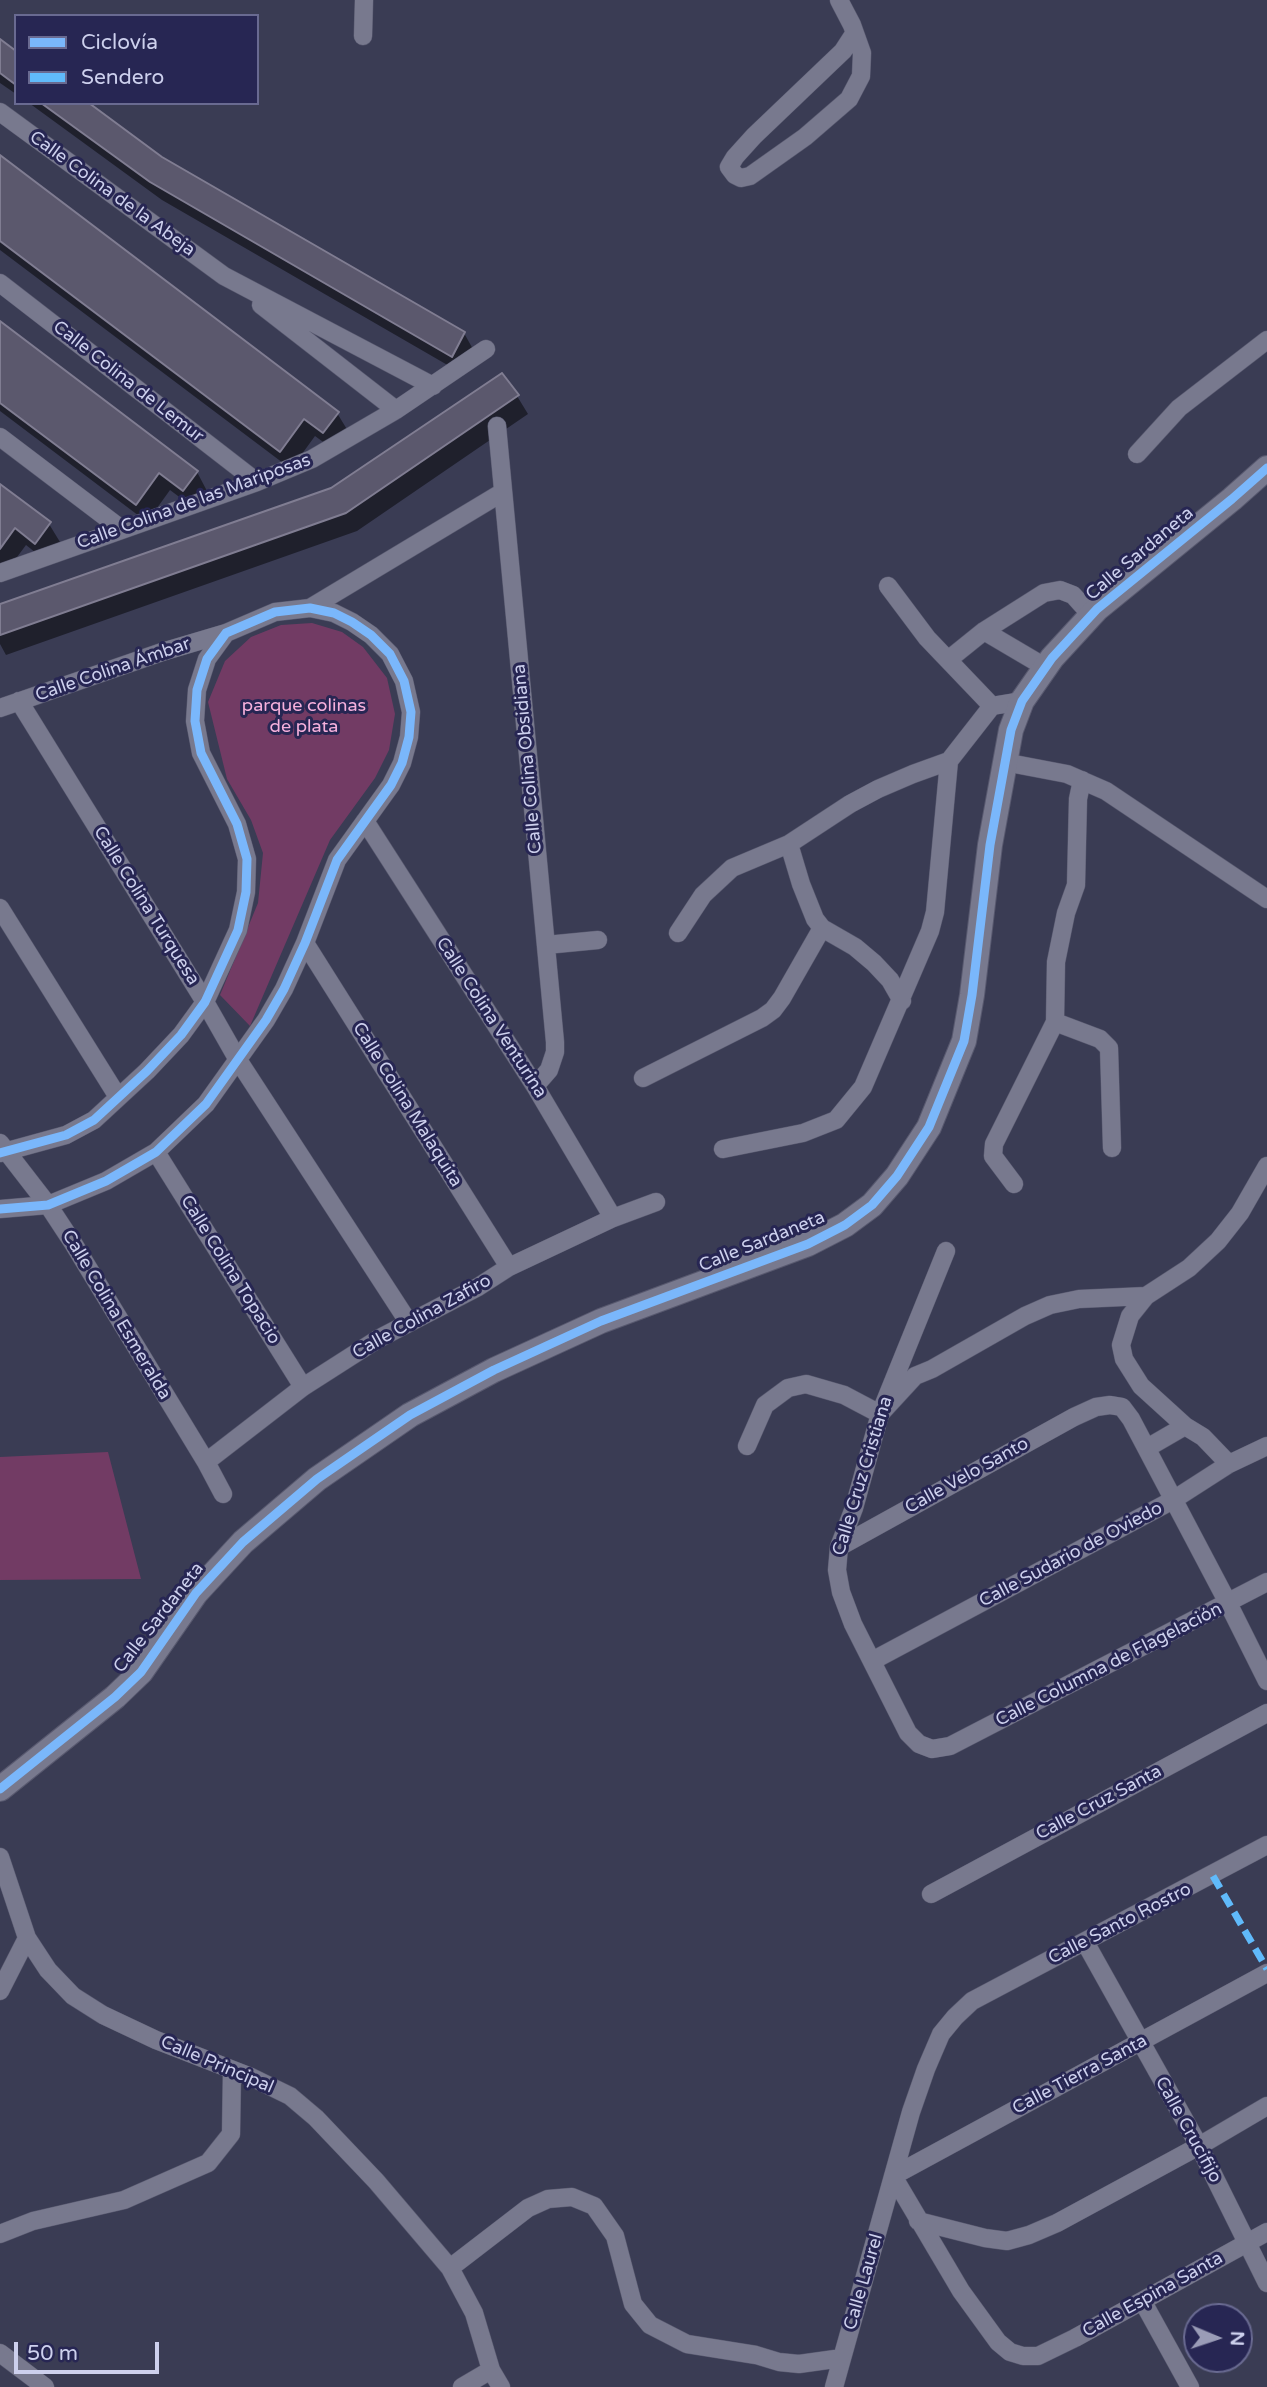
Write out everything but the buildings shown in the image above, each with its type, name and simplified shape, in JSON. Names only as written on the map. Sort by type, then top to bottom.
[{"type":"street","points":[[363,36],[364,0]]},
{"type":"street","points":[[839,0],[854,34],[862,53],[861,76],[849,100],[805,137],[750,176],[741,178],[735,175],[729,167],[735,157],[843,51],[854,34]]},
{"type":"street","name":"Calle Colina de la Abeja","points":[[0,112],[224,276],[396,410]]},
{"type":"street","name":"Calle Colina de la Abeja","points":[[224,276],[433,386]]},
{"type":"street","name":"Calle Colina de Lemur","points":[[0,283],[257,482]]},
{"type":"street","points":[[1137,454],[1179,408],[1267,340]]},
{"type":"street","name":"Calle Colina de las Mariposas","points":[[0,573],[120,528],[257,482],[335,448],[486,349]]},
{"type":"street","name":"Calle Colina Obsidiana","points":[[497,426],[555,1052],[548,1070],[535,1086]]},
{"type":"street","points":[[0,436],[120,528]]},
{"type":"street","name":"Calle Sardaneta","points":[[0,1789],[141,1672],[196,1593],[243,1542],[317,1479],[410,1415],[494,1370],[601,1321],[808,1244],[845,1225],[872,1205],[897,1176],[929,1127],[964,1041],[1004,762],[1011,730],[1022,701],[1045,667],[1091,615],[1267,468]]},
{"type":"street","points":[[310,608],[503,492]]},
{"type":"street","points":[[888,586],[927,638],[992,706]]},
{"type":"street","points":[[948,660],[984,631],[1044,593],[1060,590],[1073,595],[1091,615]]},
{"type":"street","points":[[0,1209],[48,1205],[106,1181],[156,1152],[206,1104],[266,1020],[284,989],[337,860],[391,785],[402,763],[409,737],[411,712],[404,681],[390,654],[371,635],[334,613],[310,608]]},
{"type":"street","name":"Calle Colina Ámbar","points":[[0,708],[162,652],[226,633],[244,623],[275,612],[310,608]]},
{"type":"street","points":[[984,631],[1045,667]]},
{"type":"street","points":[[2,1149],[66,1135],[94,1120],[181,1035],[205,1002],[238,930],[246,892],[247,859],[237,824],[201,753],[195,721],[197,690],[206,659],[226,633]]},
{"type":"street","name":"Calle Colina Turquesa","points":[[19,701],[238,1060],[409,1324]]},
{"type":"street","points":[[678,933],[703,895],[732,868],[789,844],[849,804],[878,789],[949,761],[992,706],[1022,701]]},
{"type":"street","points":[[723,1149],[803,1133],[836,1120],[863,1087],[930,931],[935,912],[949,761]]},
{"type":"street","points":[[1004,762],[1075,777],[1106,791],[1267,899]]},
{"type":"street","points":[[1014,1184],[993,1156],[993,1144],[1055,1022],[1056,962],[1066,913],[1076,885],[1075,777]]},
{"type":"street","name":"Calle Colina Venturina","points":[[365,821],[535,1086],[613,1218]]},
{"type":"street","points":[[789,844],[815,919],[822,928],[855,947],[874,963],[890,980],[902,1001]]},
{"type":"street","points":[[0,908],[118,1097]]},
{"type":"street","points":[[643,1078],[773,1010],[822,928]]},
{"type":"street","points":[[546,945],[598,940]]},
{"type":"street","name":"Calle Colina Malaquita","points":[[305,943],[509,1267]]},
{"type":"street","points":[[1055,1022],[1101,1038],[1109,1048],[1112,1148]]},
{"type":"street","name":"Calle Colina Esmeralda","points":[[2,1149],[48,1205],[223,1494]]},
{"type":"street","name":"Calle Colina Topacio","points":[[156,1152],[303,1387]]},
{"type":"street","points":[[1229,1464],[1203,1437],[1185,1426],[1141,1386],[1125,1359],[1121,1345],[1130,1316],[1146,1296],[1189,1268],[1218,1241],[1240,1213],[1267,1166]]},
{"type":"street","name":"Calle Colina Zafiro","points":[[206,1462],[303,1387],[378,1339],[478,1287],[509,1267],[613,1218],[656,1202]]},
{"type":"street","name":"Calle Cruz Cristiana","points":[[946,1251],[880,1414],[854,1508],[839,1547],[837,1570],[841,1592],[853,1624],[908,1733],[919,1744],[932,1749],[950,1746]]},
{"type":"street","points":[[747,1446],[765,1405],[789,1388],[806,1384],[844,1395],[880,1414],[915,1376],[1037,1310],[1079,1299],[1146,1296]]},
{"type":"street","name":"Calle Velo Santo","points":[[839,1547],[1096,1407],[1122,1407],[1147,1448]]},
{"type":"street","points":[[1185,1426],[1147,1448],[1267,1681]]},
{"type":"street","name":"Calle Sudario de Oviedo","points":[[872,1661],[1173,1500],[1229,1464],[1267,1446]]},
{"type":"street","name":"Calle Columna de Flagelación","points":[[950,1746],[1267,1582]]},
{"type":"street","name":"Calle Cruz Santa","points":[[931,1894],[1267,1713]]},
{"type":"street","name":"Calle Santo Rostro","points":[[893,2176],[922,2080],[941,2034],[972,2001],[1267,1845]]},
{"type":"street","name":"Calle Principal","points":[[0,1857],[27,1938],[48,1970],[73,1996],[103,2015],[156,2040],[290,2096],[316,2118],[376,2181],[450,2268],[474,2314],[500,2387]]},
{"type":"street","points":[[0,1991],[27,1938]]},
{"type":"street","name":"Calle Crucifijo","points":[[1085,1942],[1199,2146],[1267,2283]]},
{"type":"street","name":"Calle Tierra Santa","points":[[893,2176],[1267,1973]]},
{"type":"street","points":[[0,2235],[33,2221],[124,2200],[208,2163],[231,2134],[232,2070]]},
{"type":"street","points":[[893,2176],[918,2221],[1007,2241],[1057,2223],[1267,2106]]},
{"type":"street","name":"Calle Laurel","points":[[834,2387],[893,2176]]},
{"type":"street","points":[[450,2268],[528,2208],[548,2199],[572,2197],[594,2206],[615,2236],[633,2304],[650,2325],[687,2344],[756,2355],[779,2362],[799,2364],[842,2358]]},
{"type":"street","name":"Calle Espina Santa","points":[[918,2221],[961,2291],[998,2342],[1010,2352],[1023,2356],[1038,2356],[1143,2302],[1267,2232]]},
{"type":"street","points":[[1143,2302],[1190,2387]]},
{"type":"street","points":[[0,2353],[46,2387]]},
{"type":"street","points":[[462,2387],[492,2370]]},
{"type":"green space","name":"parque colinas de plata","points":[[312,623],[342,632],[363,647],[387,678],[395,714],[389,750],[375,778],[330,840],[250,1026],[220,995],[258,903],[263,853],[251,820],[227,779],[208,702],[225,661],[251,637],[281,625]]},
{"type":"green space","points":[[108,1452],[141,1579],[0,1580],[0,1457]]},
{"type":"marked path","points":[[1213,1876],[1267,1969]]},
{"type":"cycle path","points":[[0,1789],[115,1697],[141,1672],[196,1593],[243,1542],[317,1479],[410,1415],[494,1370],[601,1321],[808,1244],[845,1225],[872,1205],[897,1176],[929,1127],[964,1041],[990,845],[1011,730],[1022,701],[1052,658],[1097,609],[1267,468]]},
{"type":"cycle path","points":[[0,1153],[66,1135],[94,1120],[147,1071],[181,1035],[205,1002],[238,930],[246,892],[247,859],[237,824],[201,753],[195,721],[197,690],[207,659],[226,633],[275,612],[310,608],[334,613],[371,635],[390,654],[404,681],[411,712],[409,737],[402,763],[391,785],[337,860],[305,943],[266,1020],[206,1104],[156,1152],[106,1181],[48,1205],[0,1209]]}]
